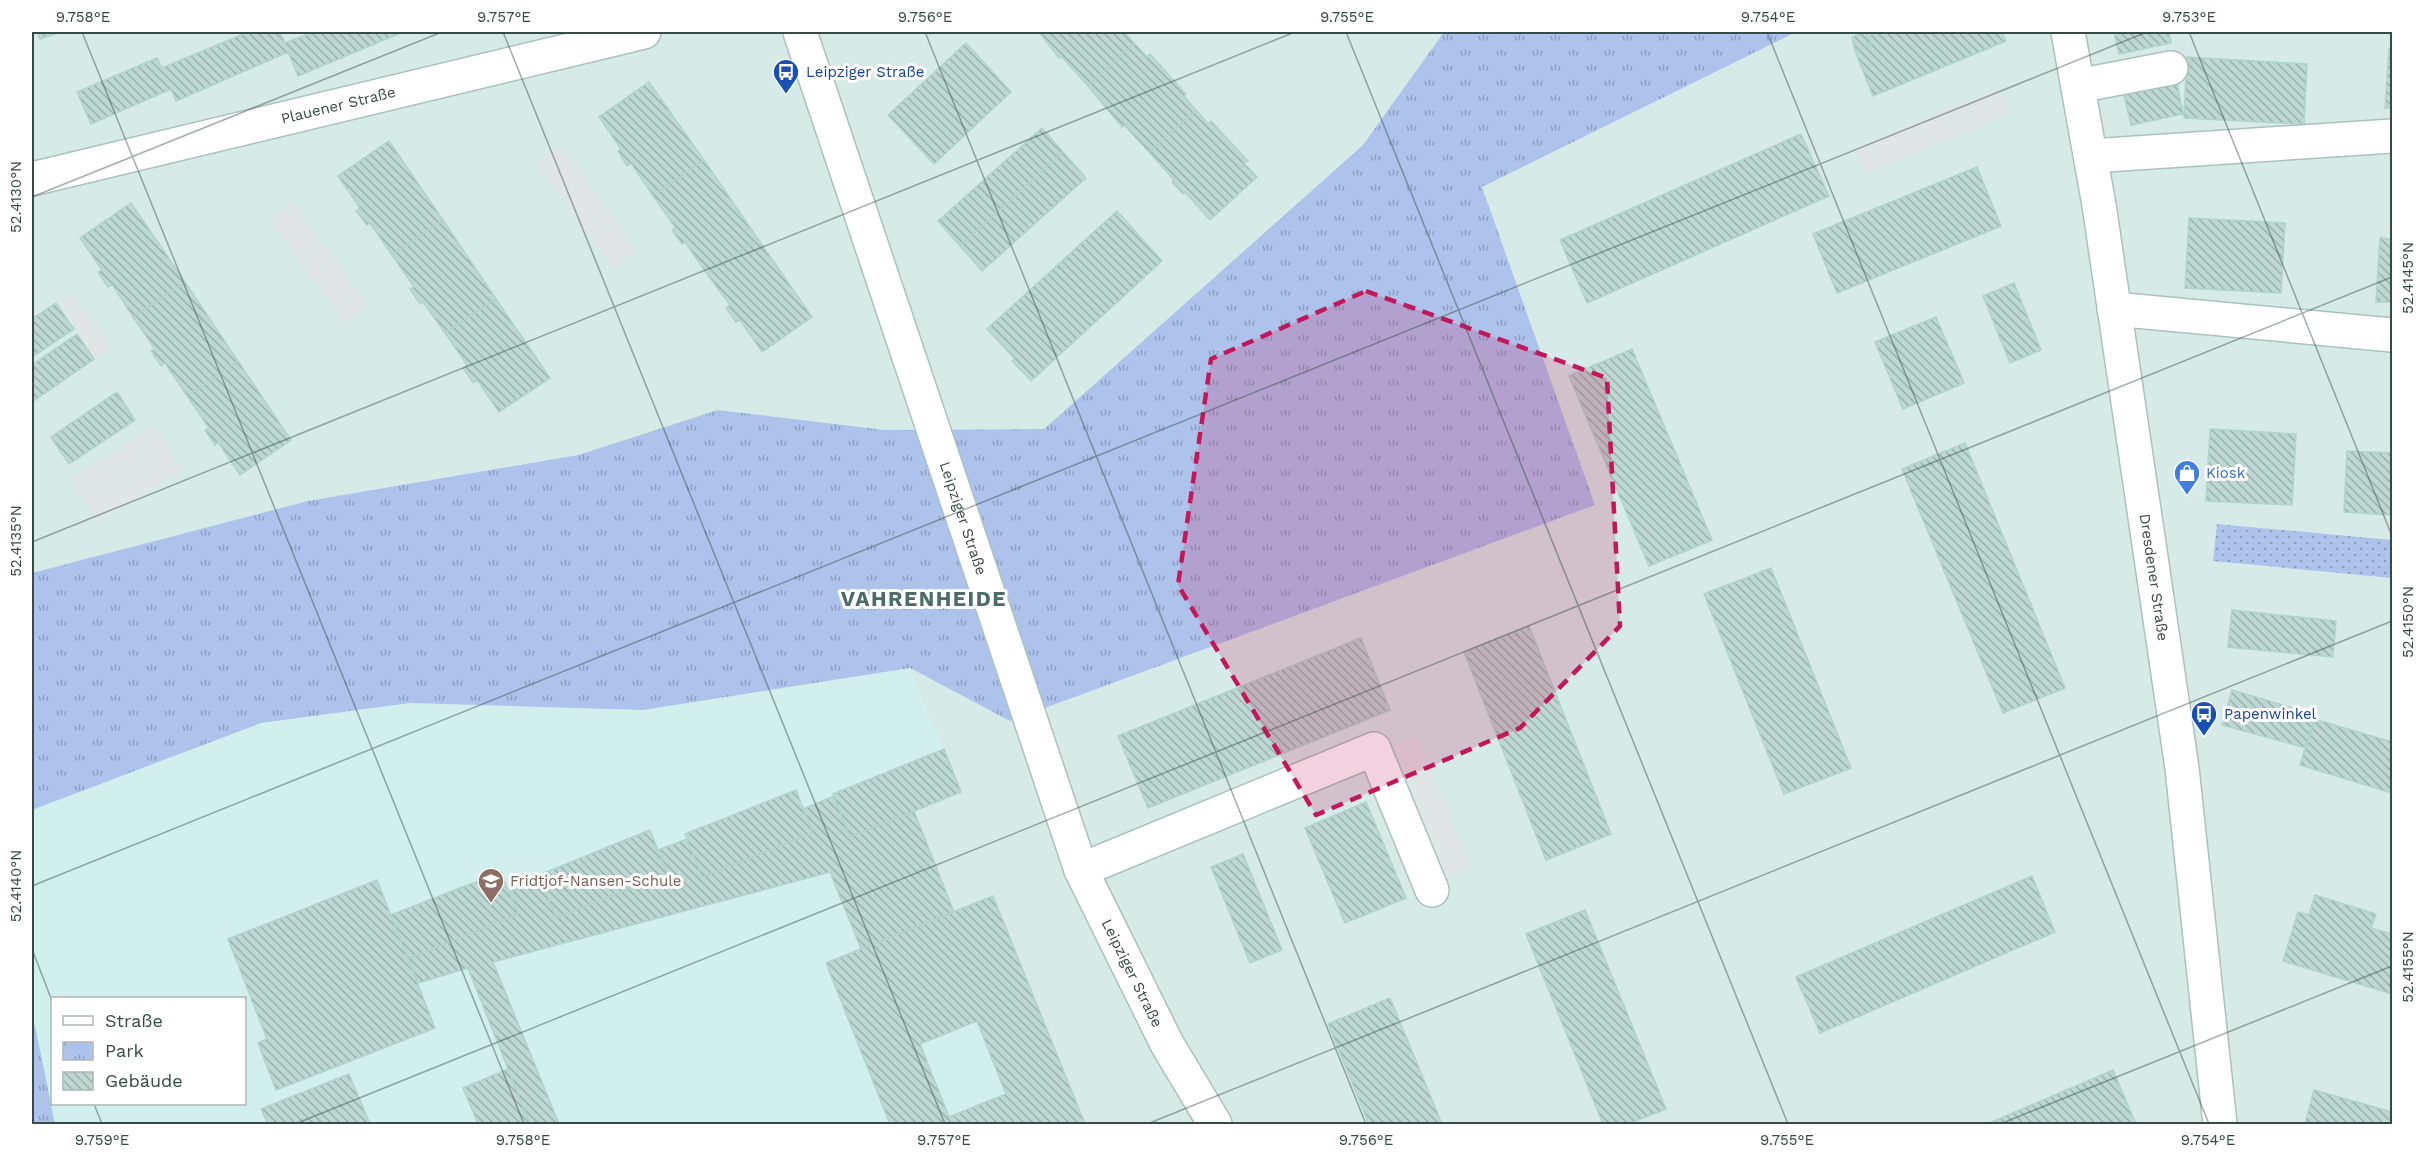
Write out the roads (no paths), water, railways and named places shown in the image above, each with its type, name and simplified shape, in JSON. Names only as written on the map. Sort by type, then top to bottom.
[{"type":"street","name":"Plauener Straße","points":[[32,178],[644,32]]},
{"type":"street","name":"Leipziger Straße","points":[[800,32],[1081,870],[1167,1044],[1215,1125]]},
{"type":"street","name":"Dresdener Straße","points":[[2068,32],[2091,156],[2115,309],[2182,768],[2220,1125]]},
{"type":"street","points":[[2078,86],[2171,68]]},
{"type":"street","points":[[2091,156],[2392,136]]},
{"type":"street","points":[[2115,309],[2392,335]]},
{"type":"street","points":[[1081,870],[1374,749],[1432,890]]},
{"type":"place","name":"Leipziger Straße","points":[[786,95]]},
{"type":"place","name":"Kiosk","points":[[2187,496]]},
{"type":"place","name":"Papenwinkel","points":[[2204,737]]},
{"type":"place","name":"Fridtjof-Nansen-Schule","points":[[491,904]]},
{"type":"district","name":"VAHRENHEIDE","points":[[924,599]]}]
